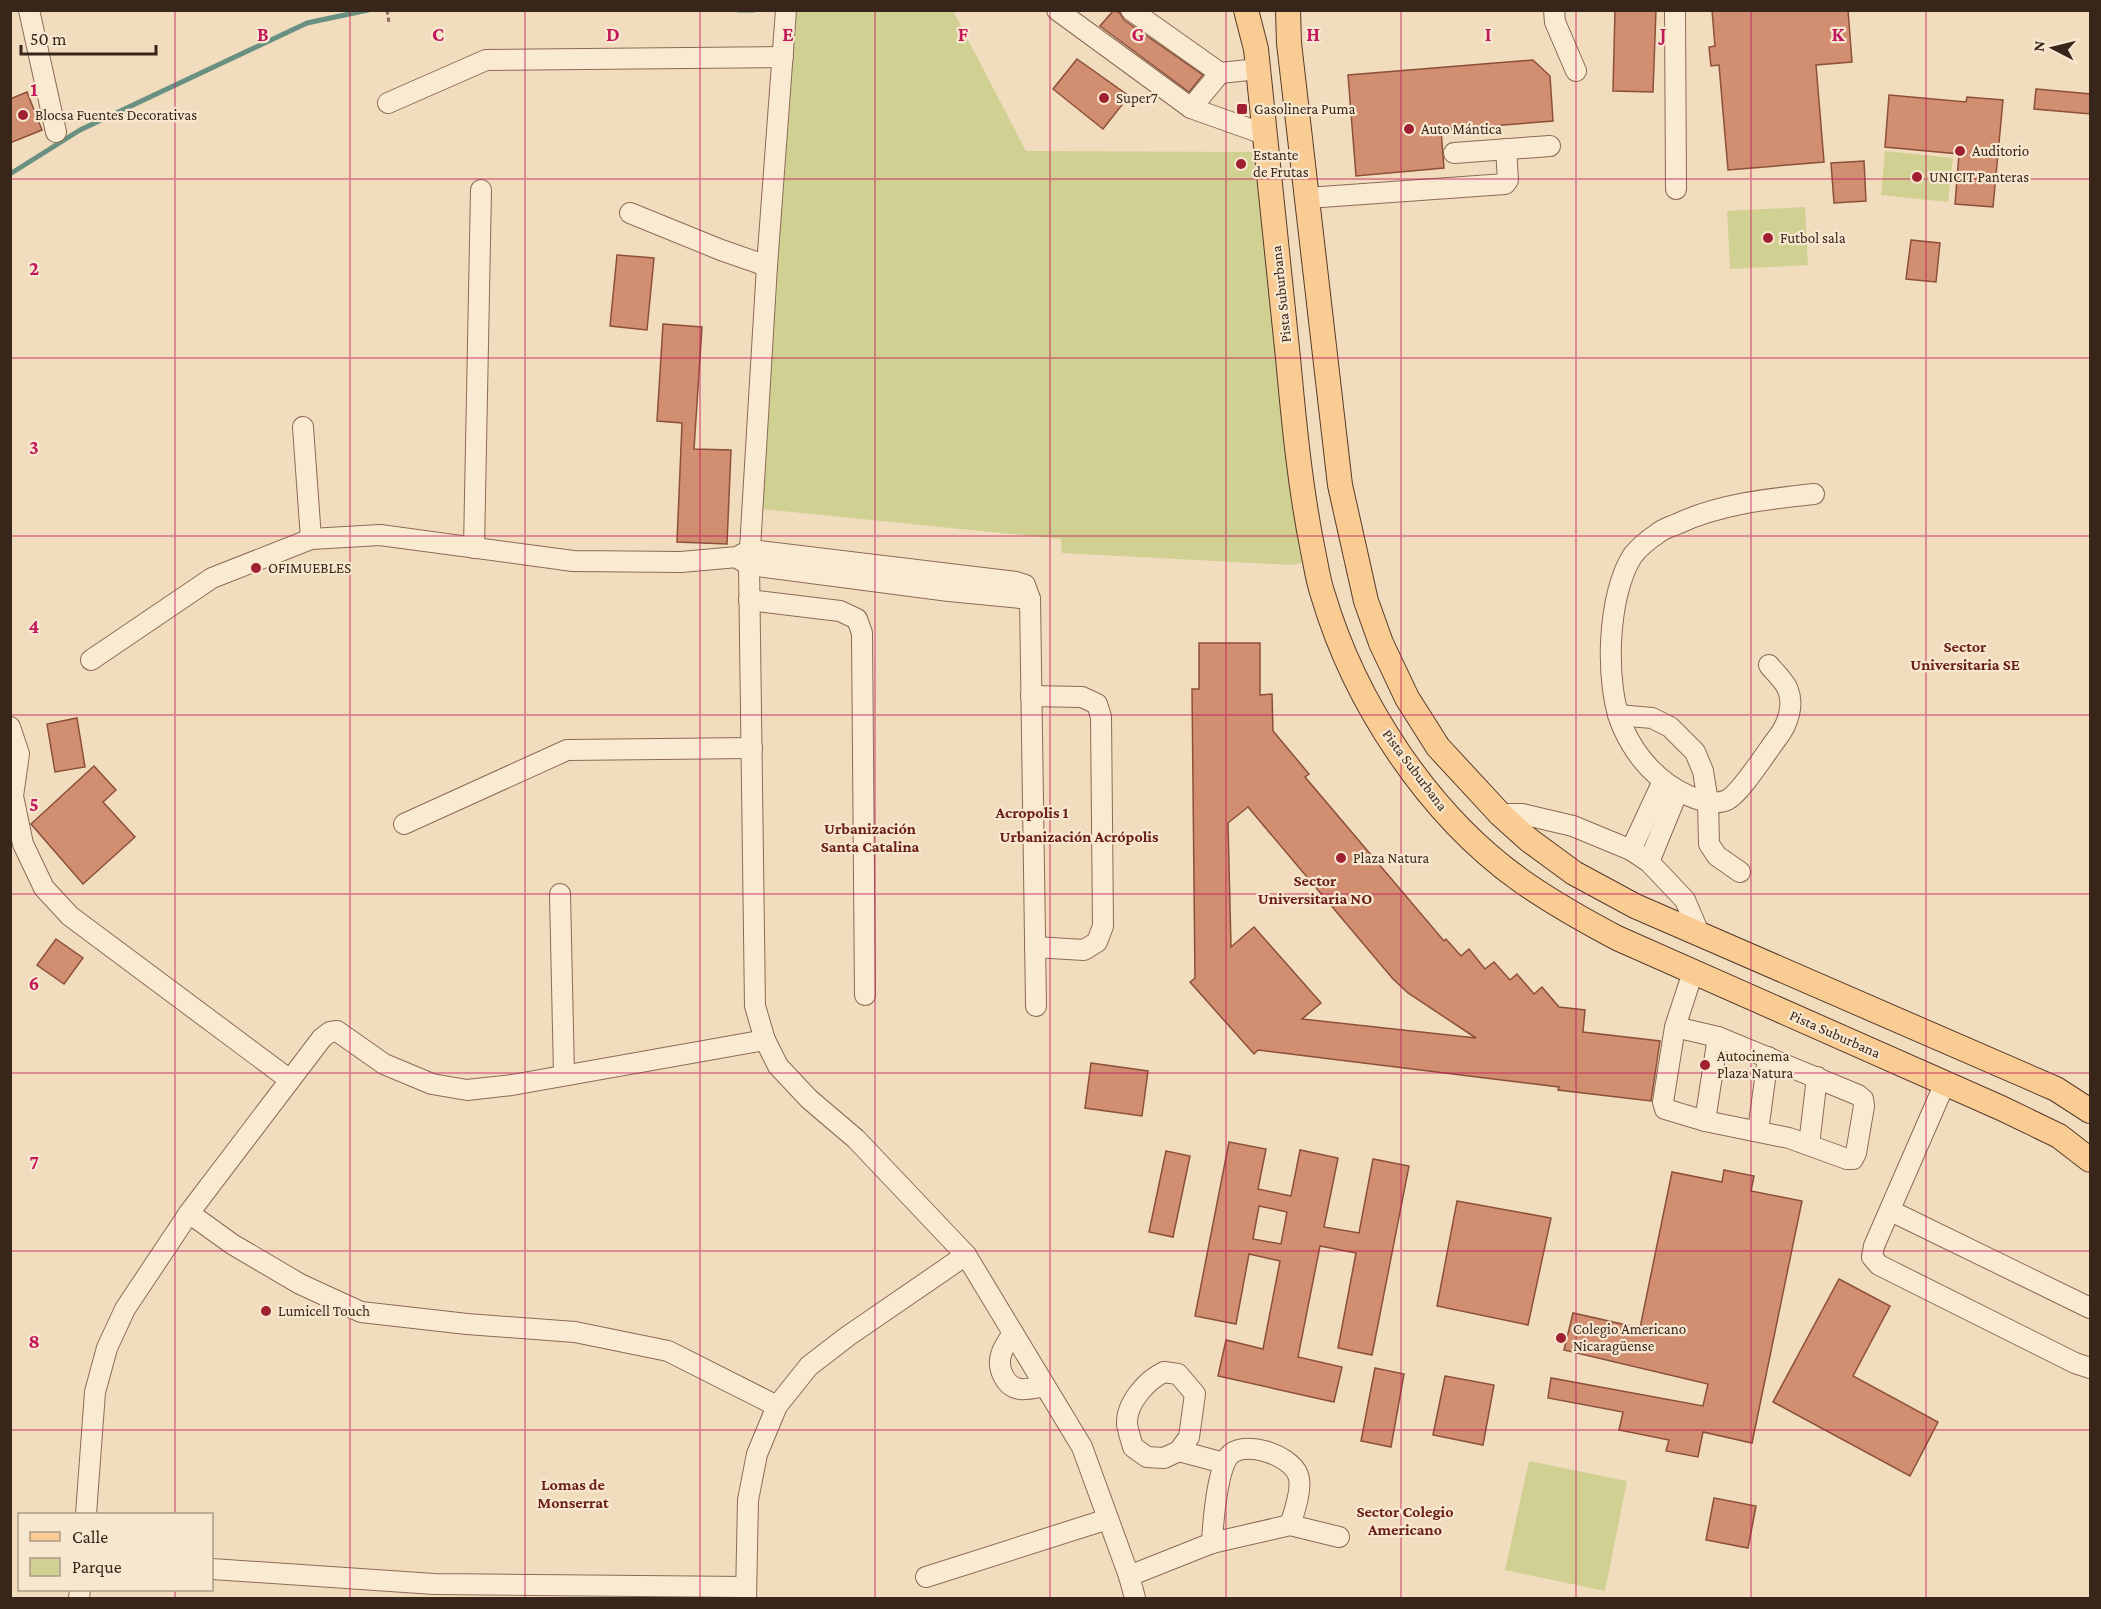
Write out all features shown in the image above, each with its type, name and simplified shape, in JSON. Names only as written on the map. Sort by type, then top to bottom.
[{"type":"main road","name":"Pista Suburbana","points":[[1246,10],[1256,49],[1298,455],[1308,529],[1322,595],[1350,666],[1368,704],[1399,752],[1433,798],[1477,843],[1519,879],[1562,908],[1617,938],[1919,1071],[2059,1136],[2091,1160]]},
{"type":"main road","points":[[1288,10],[1289,43],[1340,485],[1366,601],[1381,643],[1407,698],[1438,747],[1500,814],[1529,840],[1574,873],[1635,906],[2056,1089],[2091,1111]]},
{"type":"main road","points":[[1919,1071],[1975,1088],[2049,1120],[2091,1144]]},
{"type":"street","points":[[29,10],[56,132]]},
{"type":"street","points":[[786,10],[745,557],[750,600],[755,1006],[765,1040],[778,1066],[809,1099],[856,1139],[966,1256],[1082,1447],[1129,1576],[1135,1599]]},
{"type":"street","points":[[1057,10],[1191,108],[1264,134]]},
{"type":"street","points":[[1131,10],[1220,73],[1258,69]]},
{"type":"street","points":[[1554,10],[1555,22],[1576,71]]},
{"type":"street","points":[[1675,10],[1676,189]]},
{"type":"street","points":[[388,103],[486,60],[783,57]]},
{"type":"street","points":[[1191,108],[1220,73]]},
{"type":"street","points":[[1454,153],[1550,146]]},
{"type":"street","points":[[1307,198],[1505,184],[1508,180],[1506,149]]},
{"type":"street","points":[[474,548],[481,190]]},
{"type":"street","points":[[630,213],[767,266]]},
{"type":"street","points":[[303,427],[311,539]]},
{"type":"street","points":[[1769,665],[1788,689],[1791,711],[1782,732],[1738,789],[1726,800],[1708,802],[1670,786],[1644,763],[1623,729],[1618,715],[1614,697],[1610,647],[1618,591],[1634,555],[1658,533],[1700,513],[1774,498],[1814,494]]},
{"type":"street","points":[[91,660],[212,578],[311,539],[380,535],[573,561],[681,562],[745,557],[1016,582],[1024,585],[1030,599],[1036,1006]]},
{"type":"street","points":[[750,600],[840,611],[857,619],[862,633],[865,995]]},
{"type":"street","points":[[1031,696],[1082,697],[1097,704],[1101,717],[1103,926],[1097,942],[1084,950],[1035,947]]},
{"type":"street","points":[[1618,715],[1652,718],[1670,727],[1695,752],[1704,771],[1708,802],[1709,844],[1717,856],[1740,872]]},
{"type":"street","points":[[10,727],[19,754],[13,796],[23,844],[44,888],[70,916],[290,1080]]},
{"type":"street","points":[[404,824],[567,750],[752,748]]},
{"type":"street","points":[[1631,850],[1670,786]]},
{"type":"street","points":[[1649,862],[1670,786]]},
{"type":"street","points":[[1500,814],[1522,814],[1573,826],[1631,850],[1649,862],[1685,900],[1699,933]]},
{"type":"street","points":[[10,859],[31,861]]},
{"type":"street","points":[[560,894],[564,1076]]},
{"type":"street","points":[[1675,1028],[1718,1037],[1858,1095],[1863,1099],[1864,1106],[1857,1153],[1853,1159],[1847,1159],[1783,1136],[1706,1121],[1665,1109],[1663,1102],[1675,1028],[1693,972]]},
{"type":"street","points":[[86,1513],[95,1392],[107,1348],[125,1309],[189,1213],[322,1038],[330,1032],[338,1031],[384,1064],[432,1084],[467,1090],[512,1085],[765,1040]]},
{"type":"street","points":[[1706,1121],[1718,1037]]},
{"type":"street","points":[[1758,1131],[1768,1057]]},
{"type":"street","points":[[1809,1145],[1817,1077]]},
{"type":"street","points":[[1945,1083],[1874,1246],[1872,1257],[1879,1265],[2075,1363],[2091,1368]]},
{"type":"street","points":[[1891,1211],[2091,1308]]},
{"type":"street","points":[[189,1213],[232,1244],[300,1284],[361,1312],[467,1324],[575,1332],[668,1351],[777,1406]]},
{"type":"street","points":[[213,1569],[434,1584],[746,1593],[748,1500],[758,1454],[777,1406],[809,1366],[848,1336],[966,1256]]},
{"type":"street","points":[[1013,1333],[1001,1354],[1000,1366],[1004,1378],[1011,1385],[1020,1389],[1045,1386]]},
{"type":"street","points":[[1212,1543],[1214,1512],[1224,1463],[1237,1449],[1258,1450],[1290,1463],[1299,1477],[1296,1507],[1290,1525]]},
{"type":"street","points":[[1179,1451],[1224,1463]]},
{"type":"street","points":[[926,1577],[1108,1519]]},
{"type":"street","points":[[1129,1576],[1212,1543],[1290,1525],[1339,1537]]},
{"type":"path","points":[[387,10],[389,23]]},
{"type":"green space","points":[[786,11],[953,11],[1026,151],[1255,152],[1315,560],[1292,565],[1062,553],[1061,539],[751,508]]},
{"type":"green space","name":"UNICIT Panteras","points":[[1885,151],[1953,158],[1948,202],[1881,195]]},
{"type":"green space","name":"Futbol sala","points":[[1805,207],[1808,265],[1730,269],[1727,211]]},
{"type":"green space","points":[[1529,1461],[1627,1481],[1605,1591],[1505,1570]]},
{"type":"building","points":[[1114,10],[1120,13],[1124,20],[1203,75],[1189,92],[1100,26]]},
{"type":"building","points":[[1615,10],[1656,10],[1653,92],[1613,91]]},
{"type":"building","points":[[1712,10],[1848,10],[1852,62],[1816,65],[1824,162],[1728,170],[1719,65],[1711,66],[1709,47],[1715,46]]},
{"type":"building","points":[[1077,59],[1129,96],[1103,129],[1053,89]]},
{"type":"building","points":[[1533,60],[1550,76],[1553,121],[1441,130],[1444,168],[1356,176],[1348,75]]},
{"type":"building","points":[[2036,89],[2091,94],[2091,114],[2034,109]]},
{"type":"building","name":"Blocsa Fuentes Decorativas","points":[[27,92],[42,130],[10,143],[10,99]]},
{"type":"building","name":"Auditorio","points":[[1889,95],[1966,102],[1967,97],[2003,100],[1993,207],[1955,204],[1959,154],[1885,147]]},
{"type":"building","points":[[1864,161],[1866,201],[1834,203],[1831,163]]},
{"type":"building","points":[[1911,240],[1940,243],[1936,282],[1906,279]]},
{"type":"building","points":[[617,255],[654,258],[647,330],[610,326]]},
{"type":"building","points":[[663,324],[702,327],[694,449],[731,450],[727,544],[677,542],[682,423],[657,421]]},
{"type":"building","points":[[1199,643],[1260,643],[1260,695],[1272,694],[1273,731],[1309,774],[1305,777],[1444,941],[1446,939],[1461,956],[1469,949],[1485,969],[1494,962],[1510,980],[1517,974],[1534,994],[1542,987],[1559,1007],[1585,1010],[1583,1032],[1660,1041],[1651,1101],[1558,1090],[1559,1087],[1258,1050],[1254,1054],[1190,982],[1195,978],[1192,689],[1199,689]],"holes":[[[1248,807],[1393,979],[1408,993],[1476,1038],[1302,1019],[1321,1003],[1254,927],[1231,947],[1228,823]]]},
{"type":"building","points":[[77,718],[85,767],[55,772],[47,724]]},
{"type":"building","points":[[94,766],[116,790],[103,802],[135,837],[83,884],[31,824]]},
{"type":"building","points":[[56,939],[83,958],[64,984],[37,965]]},
{"type":"building","points":[[1091,1063],[1148,1071],[1142,1116],[1085,1108]]},
{"type":"building","points":[[1229,1142],[1266,1149],[1258,1189],[1291,1196],[1300,1150],[1338,1158],[1324,1227],[1359,1233],[1373,1159],[1409,1166],[1372,1355],[1338,1348],[1356,1253],[1320,1246],[1298,1357],[1342,1367],[1334,1402],[1218,1376],[1226,1340],[1263,1349],[1280,1261],[1249,1254],[1236,1324],[1195,1316]],"holes":[[[1259,1206],[1287,1212],[1281,1244],[1253,1239]]]},
{"type":"building","points":[[1166,1151],[1190,1156],[1173,1237],[1149,1232]]},
{"type":"building","points":[[1724,1170],[1754,1176],[1751,1191],[1802,1201],[1752,1443],[1703,1432],[1698,1457],[1666,1451],[1669,1440],[1619,1430],[1623,1412],[1548,1398],[1551,1378],[1703,1406],[1708,1384],[1564,1350],[1573,1313],[1640,1328],[1672,1172],[1722,1182]]},
{"type":"building","points":[[1457,1201],[1551,1218],[1528,1325],[1437,1306]]},
{"type":"building","points":[[1839,1279],[1890,1306],[1853,1376],[1938,1422],[1910,1476],[1773,1402]]},
{"type":"building","points":[[1375,1368],[1404,1374],[1391,1447],[1361,1441]]},
{"type":"building","points":[[1445,1376],[1494,1385],[1483,1445],[1433,1435]]},
{"type":"building","points":[[1714,1498],[1756,1506],[1748,1548],[1706,1540]]},
{"type":"waterway","points":[[10,174],[80,130],[307,23],[368,10]]},
{"type":"waterway","points":[[738,10],[754,10]]},
{"type":"place","name":"Super7","points":[[1104,98]]},
{"type":"place","name":"Gasolinera Puma","points":[[1242,109]]},
{"type":"place","name":"Blocsa Fuentes Decorativas","points":[[23,115]]},
{"type":"place","name":"Auto Mántica","points":[[1409,129]]},
{"type":"place","name":"Auditorio","points":[[1960,151]]},
{"type":"place","name":"Estante de Frutas","points":[[1241,164]]},
{"type":"place","name":"UNICIT Panteras","points":[[1917,177]]},
{"type":"place","name":"Futbol sala","points":[[1768,238]]},
{"type":"place","name":"OFIMUEBLES","points":[[256,568]]},
{"type":"place","name":"Plaza Natura","points":[[1341,858]]},
{"type":"place","name":"Autocinema Plaza Natura","points":[[1705,1065]]},
{"type":"place","name":"Lumicell Touch","points":[[266,1311]]},
{"type":"place","name":"Colegio Americano Nicaragüense","points":[[1561,1338]]},
{"type":"district","name":"Sector Universitaria SE","points":[[1965,655]]},
{"type":"district","name":"Acropolis 1","points":[[1032,812]]},
{"type":"district","name":"Urbanización Acrópolis","points":[[1079,836]]},
{"type":"district","name":"Urbanización Santa Catalina","points":[[870,837]]},
{"type":"district","name":"Sector Universitaria NO","points":[[1315,889]]},
{"type":"district","name":"Lomas de Monserrat","points":[[573,1493]]},
{"type":"district","name":"Sector Colegio Americano","points":[[1405,1520]]}]
